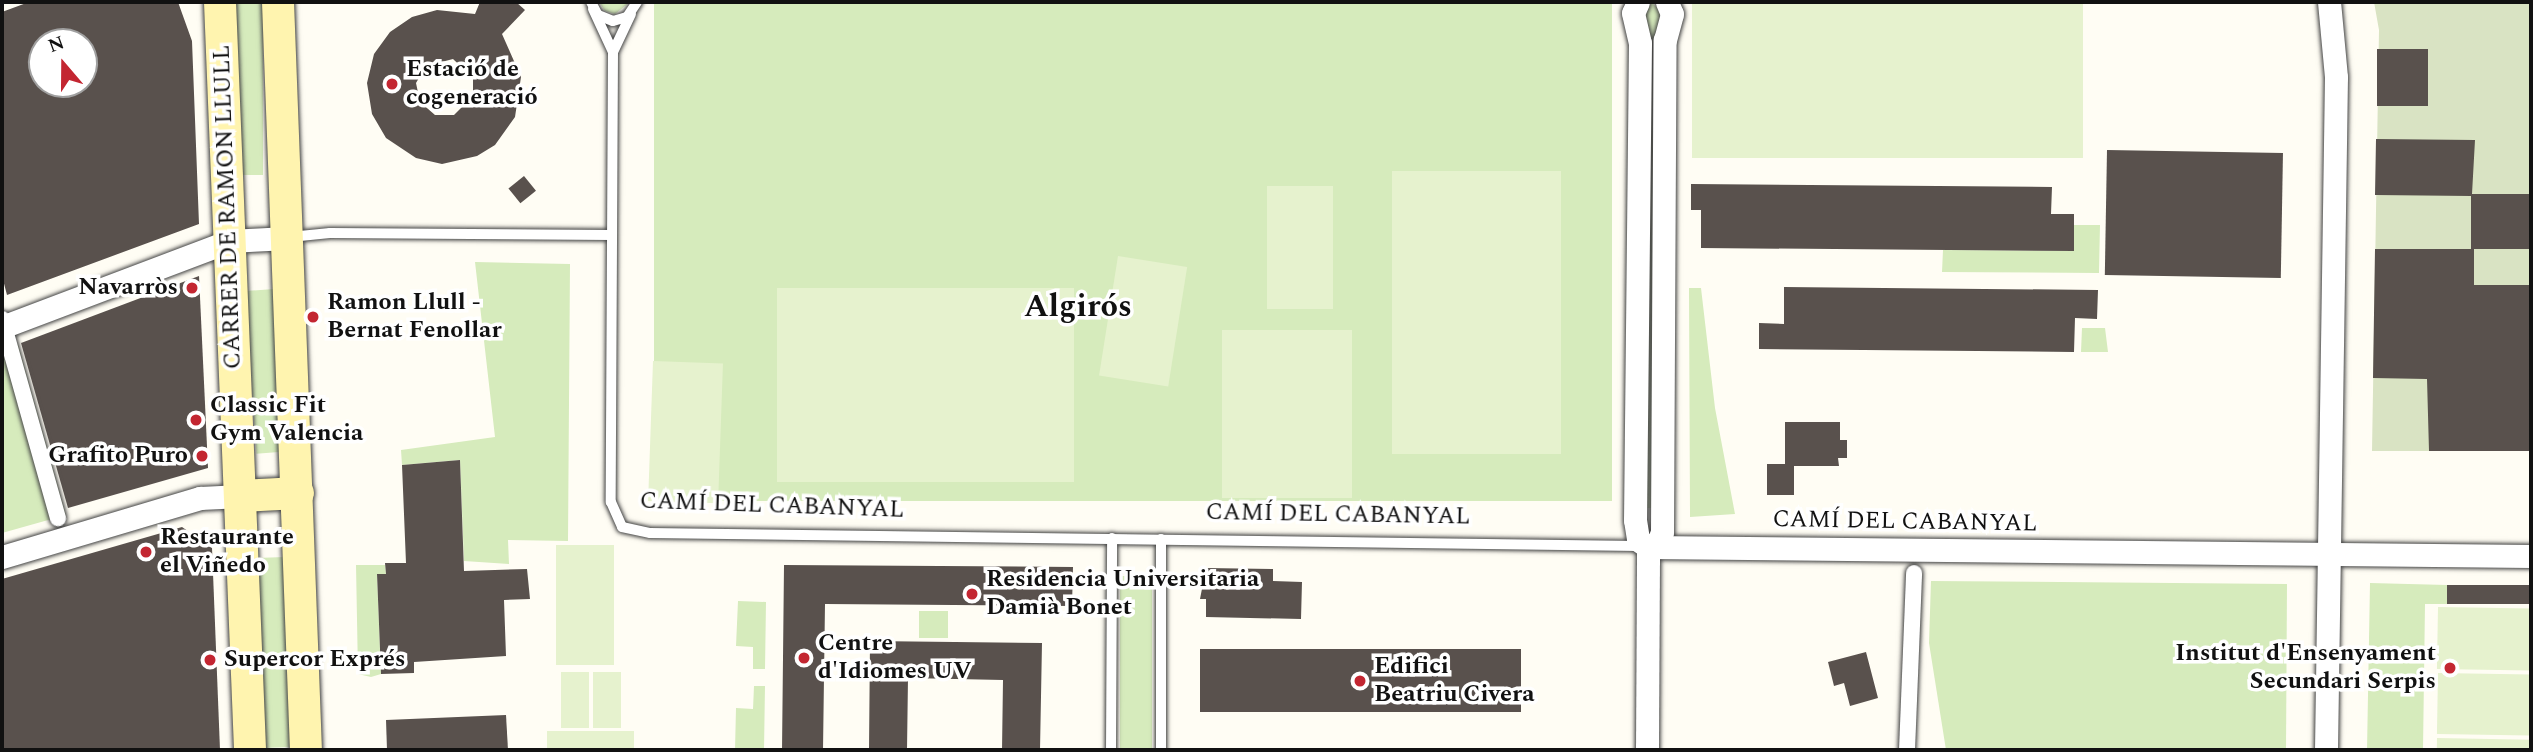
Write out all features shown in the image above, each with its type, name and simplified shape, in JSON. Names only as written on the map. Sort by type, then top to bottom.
[{"type":"main road","name":"CARRER DE RAMON LLULL","points":[[220,2],[250,750]]},
{"type":"main road","points":[[278,2],[306,750]]},
{"type":"main road","points":[[241,496],[298,493]]},
{"type":"street","points":[[1639,2],[1633,13],[1640,43],[1635,520],[1638,540],[1648,547]]},
{"type":"street","points":[[1648,547],[1658,542],[1662,532],[1665,40],[1672,15],[1667,2]]},
{"type":"street","points":[[2326,750],[2336,90],[2335,35],[2329,2]]},
{"type":"street","points":[[58,518],[3,324],[229,241],[287,238]]},
{"type":"street","points":[[2,557],[200,498],[241,496]]},
{"type":"street","points":[[1647,750],[1648,547]]},
{"type":"street","name":"CAMÍ DEL CABANYAL","points":[[1648,547],[2531,556]]},
{"type":"street","points":[[1907,750],[1914,573]]},
{"type":"lane","points":[[592,5],[612,21],[635,7]]},
{"type":"lane","points":[[592,5],[614,52]]},
{"type":"lane","points":[[614,52],[635,7]]},
{"type":"lane","name":"CAMÍ DEL CABANYAL","points":[[614,52],[611,502],[622,527],[650,533],[1648,547]]},
{"type":"lane","points":[[287,238],[330,233],[612,235]]},
{"type":"lane","points":[[1111,750],[1112,538]]},
{"type":"lane","points":[[1161,539],[1161,750]]},
{"type":"green space","points":[[234,2],[263,2],[263,175],[234,175]]},
{"type":"green space","points":[[599,2],[630,2],[615,14],[605,11]]},
{"type":"green space","points":[[654,2],[1612,2],[1612,501],[654,501]]},
{"type":"green space","points":[[1692,2],[2083,2],[2083,158],[1692,158]]},
{"type":"green space","points":[[2374,2],[2531,2],[2531,451],[2372,451],[2379,30]]},
{"type":"green space","points":[[1652,3],[1662,12],[1657,508],[1640,508],[1642,14]]},
{"type":"green space","points":[[1392,171],[1561,171],[1561,454],[1392,454]]},
{"type":"green space","points":[[1267,186],[1333,186],[1333,309],[1267,309]]},
{"type":"green space","points":[[2074,225],[2100,225],[2099,273],[1942,272],[1943,250],[2074,251]]},
{"type":"green space","points":[[1118,256],[1187,267],[1168,386],[1099,376]]},
{"type":"green space","points":[[475,262],[570,264],[568,541],[508,540],[509,564],[464,561],[460,460],[402,465],[401,450],[495,437]]},
{"type":"green space","points":[[777,288],[1074,288],[1074,482],[777,482]]},
{"type":"green space","points":[[1689,288],[1701,288],[1715,408],[1735,514],[1690,517]]},
{"type":"green space","points":[[274,289],[285,452],[256,454],[245,291]]},
{"type":"green space","points":[[2082,328],[2105,328],[2108,352],[2081,352]]},
{"type":"green space","points":[[1222,330],[1352,330],[1352,498],[1222,498]]},
{"type":"green space","points":[[18,344],[66,515],[2,533],[2,350]]},
{"type":"green space","points":[[653,361],[723,363],[718,503],[648,501]]},
{"type":"green space","points":[[556,545],[614,545],[614,665],[556,665]]},
{"type":"green space","points":[[285,557],[292,747],[263,748],[256,558]]},
{"type":"green space","points":[[356,565],[385,565],[386,574],[377,575],[381,674],[371,677],[358,674]]},
{"type":"green space","points":[[1120,576],[1152,576],[1152,750],[1120,750]]},
{"type":"green space","points":[[1931,581],[2287,584],[2286,750],[1946,750],[1929,643]]},
{"type":"green space","points":[[2370,583],[2447,585],[2447,604],[2425,604],[2423,750],[2367,750]]},
{"type":"green space","points":[[738,601],[766,602],[765,669],[753,669],[753,647],[736,646]]},
{"type":"green space","points":[[2438,607],[2531,609],[2530,671],[2437,669]]},
{"type":"green space","points":[[919,611],[948,611],[948,638],[919,638]]},
{"type":"green space","points":[[561,672],[589,672],[589,728],[561,728]]},
{"type":"green space","points":[[593,672],[621,672],[621,728],[593,728]]},
{"type":"green space","points":[[2438,673],[2531,675],[2530,736],[2437,734]]},
{"type":"green space","points":[[754,686],[765,686],[764,750],[735,750],[736,708],[753,709]]},
{"type":"green space","points":[[547,731],[634,731],[634,750],[547,750]]},
{"type":"green space","points":[[2437,738],[2531,740],[2531,750],[2437,750]]},
{"type":"building","points":[[29,2],[178,2],[192,41],[199,224],[7,295],[2,276],[2,12]]},
{"type":"building","name":"Estació de cogeneració","points":[[480,2],[516,2],[525,10],[502,34],[521,77],[515,117],[495,145],[477,156],[442,164],[416,158],[386,138],[372,114],[367,83],[374,54],[390,32],[412,17],[437,10],[475,14]],"holes":[[[453,59],[473,78],[473,96],[454,115],[435,115],[420,102],[416,83],[426,66]]]},
{"type":"building","points":[[2377,49],[2428,49],[2428,106],[2377,106]]},
{"type":"building","points":[[2376,139],[2475,140],[2472,194],[2531,194],[2531,249],[2474,249],[2474,285],[2531,285],[2531,451],[2429,451],[2427,379],[2373,378],[2375,249],[2471,249],[2471,196],[2375,195]]},
{"type":"building","points":[[2107,150],[2283,153],[2281,278],[2105,275]]},
{"type":"building","points":[[524,176],[536,191],[520,203],[508,189]]},
{"type":"building","points":[[1691,184],[2052,187],[2051,214],[2074,214],[2074,251],[1701,248],[1701,210],[1691,210]]},
{"type":"building","points":[[199,276],[208,468],[68,508],[21,343]]},
{"type":"building","points":[[1784,287],[2098,290],[2097,319],[2075,318],[2074,352],[1759,349],[1759,323],[1784,324]]},
{"type":"building","points":[[1785,422],[1840,422],[1840,440],[1847,440],[1847,458],[1838,458],[1839,466],[1794,466],[1794,495],[1767,495],[1767,464],[1785,464]]},
{"type":"building","points":[[460,460],[464,571],[527,569],[530,599],[504,600],[506,656],[414,662],[414,673],[381,674],[377,574],[386,574],[385,563],[406,563],[402,465]]},
{"type":"building","points":[[182,527],[212,548],[220,750],[2,750],[2,579]]},
{"type":"building","points":[[784,565],[1073,567],[1072,606],[825,604],[823,750],[782,750]]},
{"type":"building","points":[[1206,568],[1273,569],[1273,581],[1302,582],[1301,619],[1206,617],[1206,599],[1200,599]]},
{"type":"building","points":[[2447,585],[2531,585],[2531,604],[2447,604]]},
{"type":"building","points":[[870,641],[1042,643],[1040,750],[1002,750],[1003,680],[908,678],[907,750],[869,750]]},
{"type":"building","name":"Edifici Beatriu Civera","points":[[1200,649],[1521,649],[1521,712],[1200,712]]},
{"type":"building","points":[[1866,652],[1878,698],[1850,706],[1844,683],[1834,686],[1828,662]]},
{"type":"building","points":[[506,715],[508,750],[387,750],[386,720]]},
{"type":"place","name":"Estació de cogeneració","points":[[392,84]]},
{"type":"place","name":"Navarròs","points":[[192,288]]},
{"type":"place","name":"Ramon Llull - Bernat Fenollar","points":[[313,317]]},
{"type":"place","name":"Classic Fit Gym Valencia","points":[[196,420]]},
{"type":"place","name":"Grafito Puro","points":[[202,456]]},
{"type":"place","name":"Restaurante el Viñedo","points":[[146,552]]},
{"type":"place","name":"Residencia Universitaria Damià Bonet","points":[[972,594]]},
{"type":"place","name":"Centre d'Idiomes UV","points":[[804,658]]},
{"type":"place","name":"Supercor Exprés","points":[[210,660]]},
{"type":"place","name":"Institut d'Ensenyament Secundari Serpis","points":[[2450,668]]},
{"type":"place","name":"Edifici Beatriu Civera","points":[[1360,681]]},
{"type":"district","name":"Algirós","points":[[1078,307]]}]
